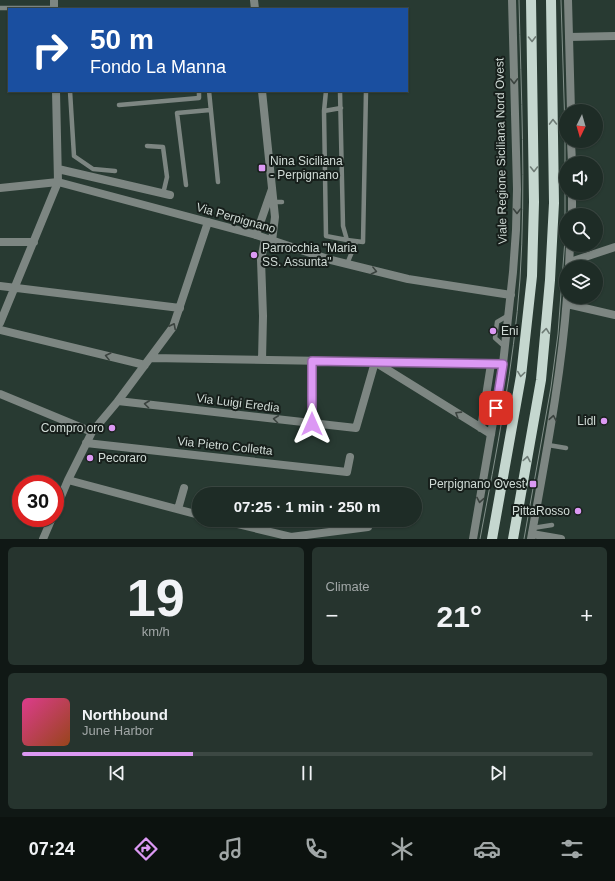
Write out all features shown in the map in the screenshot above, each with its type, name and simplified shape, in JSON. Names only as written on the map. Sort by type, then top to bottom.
[{"type":"main road","points":[[492,539],[521,376],[532,276],[534,194],[531,0]]},
{"type":"main road","points":[[513,539],[541,380],[550,280],[554,203],[551,0]]},
{"type":"street","name":"Viale Regione Siciliana Nord Ovest","points":[[473,539],[503,364],[511,296],[516,230],[517,202],[512,0]]},
{"type":"street","points":[[568,0],[571,104]]},
{"type":"street","points":[[569,37],[615,36]]},
{"type":"street","points":[[0,323],[58,182],[56,92]]},
{"type":"street","points":[[262,92],[273,186],[278,202],[276,217],[261,260],[263,316],[262,360]]},
{"type":"street","points":[[58,169],[166,194]]},
{"type":"street","name":"Via Perpignano","points":[[0,188],[58,182],[256,235],[331,260],[408,279],[511,296]]},
{"type":"street","points":[[256,235],[273,186]]},
{"type":"street","points":[[64,489],[92,432],[146,365],[173,327],[208,222]]},
{"type":"street","points":[[0,242],[34,242]]},
{"type":"street","points":[[582,260],[615,247]]},
{"type":"street","points":[[0,286],[180,308]]},
{"type":"street","points":[[561,539],[532,534],[560,369],[567,304]]},
{"type":"street","points":[[580,304],[615,315]]},
{"type":"street","points":[[0,330],[146,365]]},
{"type":"street","points":[[151,358],[503,364]]},
{"type":"street","points":[[312,361],[312,424]]},
{"type":"street","points":[[375,362],[492,434]]},
{"type":"street","name":"Via Luigi Eredia","points":[[118,401],[356,428],[375,362]]},
{"type":"street","points":[[481,428],[491,364]]},
{"type":"street","points":[[0,394],[92,432]]},
{"type":"street","name":"Via Pietro Colletta","points":[[86,443],[347,472],[350,457]]},
{"type":"street","points":[[68,480],[192,513]]},
{"type":"street","points":[[178,510],[184,488]]},
{"type":"street","points":[[43,539],[48,527]]},
{"type":"street","points":[[249,527],[291,537],[368,527]]},
{"type":"lane","points":[[0,8],[54,6]]},
{"type":"lane","points":[[70,92],[74,156],[93,169],[115,171]]},
{"type":"lane","points":[[119,105],[199,98],[198,92]]},
{"type":"lane","points":[[209,92],[218,182]]},
{"type":"lane","points":[[326,92],[324,111],[326,236],[356,242],[362,242],[366,92]]},
{"type":"lane","points":[[340,92],[343,226],[347,240]]},
{"type":"lane","points":[[324,111],[341,108]]},
{"type":"lane","points":[[186,185],[177,113],[210,110]]},
{"type":"lane","points":[[147,146],[163,146],[166,194]]},
{"type":"lane","points":[[347,264],[356,242]]},
{"type":"lane","points":[[548,445],[566,448]]},
{"type":"lane","points":[[532,534],[552,525]]},
{"type":"tram line","points":[[480,539],[509,377],[520,279],[523,174],[519,0]]},
{"type":"tram line","points":[[524,539],[551,387],[558,334],[565,239],[565,130],[561,0]]},
{"type":"place","name":"Nina Siciliana - Perpignano","points":[[262,168]]},
{"type":"place","name":"Parrocchia \"Maria SS. Assunta\"","points":[[254,255]]},
{"type":"place","name":"Eni","points":[[493,331]]},
{"type":"place","name":"Lidl","points":[[604,421]]},
{"type":"place","name":"Compro oro","points":[[112,428]]},
{"type":"place","name":"Pecoraro","points":[[90,458]]},
{"type":"place","name":"Perpignano Ovest","points":[[533,484]]},
{"type":"place","name":"PittaRosso","points":[[578,511]]},
{"type":"route","points":[[312,424],[312,361],[503,364],[496,408]]}]
